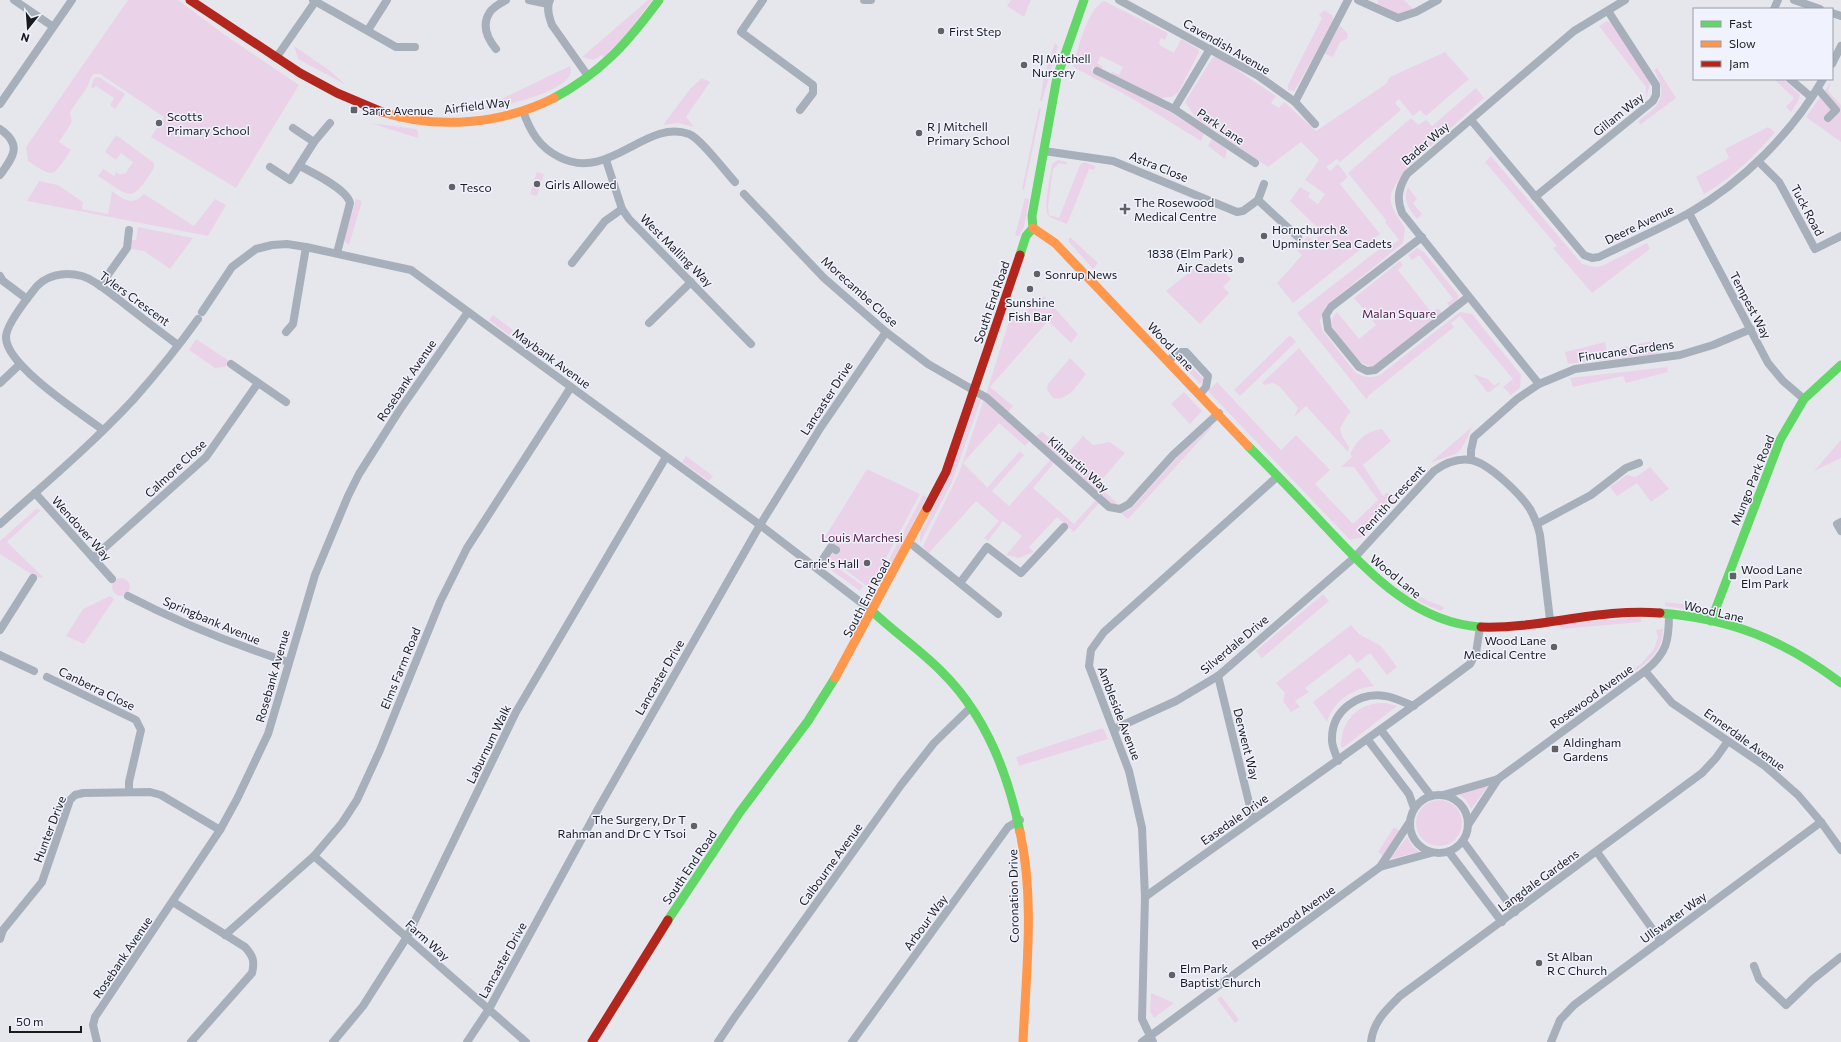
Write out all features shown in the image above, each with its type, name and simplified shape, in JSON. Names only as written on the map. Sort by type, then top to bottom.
[{"type":"street","points":[[14,0],[52,26]]},
{"type":"street","points":[[0,104],[52,26],[72,0]]},
{"type":"street","name":"Airfield Way","points":[[190,0],[303,76],[363,105],[396,116],[452,122],[487,118],[523,111],[549,100],[588,76],[625,44],[659,0]]},
{"type":"street","points":[[368,30],[387,0]]},
{"type":"street","points":[[496,49],[489,41],[485,29],[490,11],[506,0]]},
{"type":"street","points":[[529,0],[549,2],[548,17],[557,33],[588,76]]},
{"type":"street","points":[[763,0],[741,32],[813,85],[813,93],[800,110]]},
{"type":"street","points":[[864,0],[871,0]]},
{"type":"street","name":"South End Road","points":[[592,1042],[664,926],[740,812],[829,689],[910,543],[946,472],[1026,236],[1033,228],[1032,216],[1057,77],[1084,0]]},
{"type":"street","name":"Cavendish Avenue","points":[[1119,0],[1257,75],[1295,102],[1315,124]]},
{"type":"street","points":[[1295,102],[1348,0]]},
{"type":"street","points":[[1358,0],[1398,18],[1427,7],[1438,0]]},
{"type":"street","name":"Bader Way","points":[[1539,384],[1468,297],[1402,212],[1398,194],[1401,184],[1407,174],[1574,31],[1625,0]]},
{"type":"street","points":[[1794,0],[1817,8]]},
{"type":"street","points":[[276,58],[314,1],[396,47],[415,47]]},
{"type":"street","name":"Gillam Way","points":[[1535,197],[1653,101],[1656,95],[1656,85],[1608,11]]},
{"type":"street","points":[[1833,62],[1841,46]]},
{"type":"street","points":[[1174,109],[1210,49]]},
{"type":"street","name":"Park Lane","points":[[1097,71],[1107,72],[1174,109],[1255,163]]},
{"type":"street","points":[[1791,80],[1811,97]]},
{"type":"street","name":"Deere Avenue","points":[[1471,120],[1584,255],[1592,258],[1599,257],[1689,213],[1727,188],[1759,162],[1785,133],[1823,80]]},
{"type":"street","points":[[1818,89],[1836,110],[1828,118]]},
{"type":"street","points":[[523,111],[532,133],[541,145],[565,160],[580,163],[606,160],[663,133],[679,131],[695,137],[735,182]]},
{"type":"street","points":[[270,167],[290,180],[314,142],[330,123]]},
{"type":"street","points":[[293,128],[314,142]]},
{"type":"street","points":[[0,129],[12,140],[14,144],[13,156],[0,175]]},
{"type":"street","name":"Astra Close","points":[[1044,151],[1113,161],[1236,212],[1243,211],[1258,200]]},
{"type":"street","name":"West Malling Way","points":[[606,160],[622,209],[629,219],[751,344]]},
{"type":"street","name":"Tuck Road","points":[[1759,162],[1779,182],[1815,249],[1841,236]]},
{"type":"street","points":[[300,166],[340,190],[349,200],[350,204],[337,253]]},
{"type":"street","points":[[1264,184],[1258,200],[1298,237]]},
{"type":"street","name":"Morecambe Close","points":[[744,194],[824,278],[886,332],[928,364],[974,389]]},
{"type":"street","points":[[572,263],[604,222],[622,209]]},
{"type":"street","name":"Tempest Way","points":[[1689,213],[1768,363],[1783,381],[1804,399]]},
{"type":"street","name":"Wood Lane","points":[[1033,228],[1055,243],[1373,576],[1415,607],[1442,619],[1480,627],[1512,627],[1550,620],[1634,612],[1669,614],[1711,621],[1767,638],[1814,663],[1841,683]]},
{"type":"street","points":[[100,286],[127,248],[129,230]]},
{"type":"street","points":[[1422,237],[1331,307],[1326,315],[1328,329],[1359,367],[1368,371],[1375,370],[1468,297]]},
{"type":"street","name":"Maybank Avenue","points":[[0,524],[103,430],[133,400],[178,345],[232,267],[256,249],[287,244],[337,253],[411,270],[858,597],[872,611]]},
{"type":"street","points":[[286,332],[292,324],[306,247]]},
{"type":"street","name":"Tylers Crescent","points":[[103,430],[20,365],[4,345],[6,332],[27,298],[42,281],[51,276],[64,274],[84,276],[100,286],[178,345]]},
{"type":"street","points":[[0,276],[3,281],[27,298]]},
{"type":"street","points":[[649,323],[691,282]]},
{"type":"street","name":"Rosebank Avenue","points":[[97,1042],[93,1025],[96,1017],[220,830],[258,758],[268,734],[288,662],[322,553],[353,485],[399,410],[468,312]]},
{"type":"street","name":"Finucane Gardens","points":[[1472,460],[1471,450],[1474,437],[1517,399],[1539,384],[1575,369],[1680,355],[1713,345],[1751,329]]},
{"type":"street","name":"Lancaster Drive","points":[[467,1042],[488,1009],[602,802],[760,525],[824,422],[886,332]]},
{"type":"street","points":[[1169,361],[1177,352],[1186,352],[1208,376],[1206,388],[1200,394]]},
{"type":"street","points":[[231,364],[286,402]]},
{"type":"street","points":[[0,383],[20,365]]},
{"type":"street","name":"Mungo Park Road","points":[[1711,621],[1780,440],[1804,399],[1841,365]]},
{"type":"street","name":"Calmore Close","points":[[93,558],[206,457],[258,383]]},
{"type":"street","name":"Elms Farm Road","points":[[225,935],[314,856],[342,823],[364,787],[440,602],[467,548],[571,387]]},
{"type":"street","name":"Kilmartin Way","points":[[974,389],[987,398],[1109,507],[1120,510],[1129,504],[1173,455],[1219,413]]},
{"type":"street","name":"Laburnum Walk","points":[[333,1042],[363,1006],[407,937],[516,712],[666,457]]},
{"type":"street","points":[[1472,460],[1486,466],[1514,491],[1529,508],[1537,524],[1543,554],[1550,620]]},
{"type":"street","name":"Penrith Crescent","points":[[1355,557],[1434,471],[1448,462],[1472,460]]},
{"type":"street","points":[[1537,524],[1591,495],[1626,468],[1639,463]]},
{"type":"street","name":"Ambleside Avenue","points":[[1151,1039],[1142,1019],[1145,897],[1142,828],[1129,771],[1089,666],[1091,650],[1104,632],[1278,476]]},
{"type":"street","name":"Wendover Way","points":[[35,493],[112,579]]},
{"type":"street","points":[[1841,522],[1837,524],[1841,531]]},
{"type":"street","points":[[960,583],[987,547],[1021,573],[1064,527]]},
{"type":"street","points":[[910,543],[998,614]]},
{"type":"street","points":[[817,568],[831,547],[836,550]]},
{"type":"street","name":"Silverdale Drive","points":[[1114,729],[1176,701],[1218,676],[1355,557]]},
{"type":"street","points":[[0,630],[33,578]]},
{"type":"street","name":"Springbank Avenue","points":[[128,596],[234,644],[288,662]]},
{"type":"street","name":"Coronation Drive","points":[[872,611],[950,679],[971,707],[1004,766],[1020,820],[1025,851],[1027,892],[1023,1042]]},
{"type":"street","name":"Rosewood Avenue","points":[[1498,779],[1656,662],[1664,651],[1669,628],[1669,614]]},
{"type":"street","name":"Easedale Drive","points":[[1145,897],[1253,819],[1368,740],[1470,664],[1476,652],[1480,627]]},
{"type":"street","points":[[0,655],[34,671]]},
{"type":"street","name":"Ennerdale Avenue","points":[[1645,671],[1672,703],[1765,766],[1798,795],[1821,822],[1841,850]]},
{"type":"street","name":"Derwent Way","points":[[1218,676],[1253,819]]},
{"type":"street","name":"Canberra Close","points":[[47,677],[136,720],[140,730],[130,782],[130,792]]},
{"type":"street","points":[[1338,761],[1331,738],[1334,724],[1344,708],[1362,696],[1385,696],[1414,706]]},
{"type":"street","name":"Calbourne Avenue","points":[[718,1042],[901,785],[934,743],[971,707]]},
{"type":"street","points":[[1381,730],[1431,796]]},
{"type":"street","points":[[1368,740],[1409,794],[1414,808]]},
{"type":"street","name":"Langdale Gardens","points":[[1371,1042],[1372,1032],[1382,1014],[1400,996],[1702,773],[1716,758],[1728,741]]},
{"type":"street","points":[[1380,867],[1409,824],[1414,808],[1422,800],[1431,796],[1443,795],[1498,779]]},
{"type":"street","points":[[1380,867],[1431,853],[1449,852],[1463,841],[1468,825],[1498,779]]},
{"type":"street","name":"Hunter Drive","points":[[0,939],[3,930],[42,882],[70,800],[75,795],[83,793],[150,792],[161,795],[220,830]]},
{"type":"street","points":[[1443,795],[1453,799],[1462,806],[1467,815],[1468,825]]},
{"type":"street","name":"Arbour Way","points":[[852,1042],[1008,827],[1020,820]]},
{"type":"street","name":"Ullswater Way","points":[[1552,1042],[1560,1020],[1574,1005],[1821,822]]},
{"type":"street","points":[[1409,824],[1410,833],[1415,842],[1422,849],[1431,853]]},
{"type":"street","points":[[1463,841],[1515,912]]},
{"type":"street","points":[[1449,852],[1502,922]]},
{"type":"street","points":[[1596,852],[1661,941]]},
{"type":"street","name":"Farm Way","points":[[314,856],[526,1042]]},
{"type":"street","name":"Rosewood Avenue","points":[[1142,1042],[1151,1039],[1380,867]]},
{"type":"street","points":[[173,902],[245,948],[252,956],[254,964],[252,973],[191,1042]]},
{"type":"street","points":[[1754,966],[1759,979],[1786,1005],[1812,980],[1841,957]]},
{"type":"green space","points":[[128,0],[178,0],[225,35],[299,85],[236,188],[151,137],[164,117],[100,74],[94,74],[91,77],[88,86],[70,112],[72,122],[59,142],[71,150],[57,170],[49,173],[28,161],[26,147]]},
{"type":"green space","points":[[648,0],[652,0],[629,31],[604,57],[602,55],[593,60],[582,57]]},
{"type":"green space","points":[[1011,0],[1031,0],[1024,17],[1007,6]]},
{"type":"green space","points":[[1378,0],[1404,0],[1414,10],[1397,15],[1378,6]]},
{"type":"green space","points":[[1104,1],[1168,33],[1165,40],[1161,38],[1159,43],[1161,46],[1174,53],[1181,39],[1198,49],[1199,52],[1178,93],[1171,97],[1160,98],[1112,74],[1111,71],[1119,75],[1123,67],[1101,56],[1097,63],[1103,67],[1101,70],[1093,66],[1091,71],[1170,112],[1204,133],[1201,141],[1128,96],[1073,67],[1088,21],[1093,12]]},
{"type":"green space","points":[[1324,10],[1332,15],[1334,21],[1294,91],[1288,90],[1288,85],[1322,18],[1319,15]]},
{"type":"green space","points":[[1607,21],[1613,24],[1650,84],[1646,98],[1646,87],[1599,26]]},
{"type":"green space","points":[[1338,23],[1348,34],[1347,39],[1340,42],[1333,57],[1323,53]]},
{"type":"green space","points":[[1055,43],[1058,46],[1042,101],[1040,101],[1044,75]]},
{"type":"green space","points":[[294,46],[329,70],[346,85],[298,59]]},
{"type":"green space","points":[[1445,52],[1469,79],[1426,116],[1420,110],[1413,116],[1399,99],[1395,103],[1401,110],[1340,162],[1337,159],[1326,167],[1330,171],[1338,164],[1348,177],[1340,184],[1380,234],[1293,303],[1277,283],[1302,255],[1292,246],[1296,242],[1300,245],[1308,236],[1314,242],[1322,232],[1290,201],[1300,187],[1310,193],[1308,197],[1318,204],[1325,194],[1305,180],[1319,160],[1301,142],[1268,167],[1218,133],[1221,128],[1214,123],[1210,128],[1195,117],[1185,102],[1213,57],[1219,58],[1276,96],[1271,103],[1279,108],[1284,102],[1316,131],[1386,84],[1390,77]]},
{"type":"green space","points":[[570,66],[570,75],[563,83],[550,90],[517,102],[478,110]]},
{"type":"green space","points":[[1657,68],[1676,98],[1640,125],[1638,121],[1652,110],[1660,100],[1661,87],[1654,70]]},
{"type":"green space","points":[[99,77],[125,94],[115,109],[110,105],[114,98],[96,86],[93,89],[91,87],[94,78]]},
{"type":"green space","points":[[702,78],[710,82],[686,117],[694,127],[678,123],[663,125],[690,89]]},
{"type":"green space","points":[[1775,80],[1784,80],[1800,95],[1791,112],[1786,107],[1794,98]]},
{"type":"green space","points":[[1831,82],[1828,91],[1841,105],[1841,142],[1806,117]]},
{"type":"green space","points":[[1476,88],[1484,98],[1407,168],[1395,185],[1392,192],[1391,203],[1405,228],[1403,243],[1326,306],[1320,321],[1322,330],[1355,372],[1370,377],[1380,375],[1460,312],[1472,314],[1521,375],[1520,388],[1511,395],[1503,387],[1513,379],[1460,316],[1451,323],[1454,327],[1368,396],[1367,400],[1297,313],[1387,243],[1390,246],[1399,240],[1385,222],[1386,220],[1348,173],[1411,118],[1418,125],[1426,120],[1432,126]]},
{"type":"green space","points":[[1039,108],[1041,109],[1024,190],[1022,189]]},
{"type":"green space","points":[[370,123],[416,129],[418,131],[418,138]]},
{"type":"green space","points":[[1768,127],[1775,132],[1759,150],[1733,174],[1704,194],[1696,177],[1729,158],[1725,149]]},
{"type":"green space","points":[[116,135],[154,163],[154,168],[140,188],[130,194],[125,193],[98,176],[103,169],[114,176],[116,172],[121,175],[122,173],[125,174],[133,162],[121,153],[116,160],[105,152]]},
{"type":"green space","points":[[1212,138],[1227,150],[1225,159],[1208,146]]},
{"type":"green space","points":[[1491,156],[1582,264],[1595,267],[1602,266],[1647,243],[1650,249],[1592,293],[1553,248],[1557,246],[1485,162]]},
{"type":"green space","points":[[1058,160],[1067,162],[1066,165],[1059,163],[1053,169],[1048,207],[1049,215],[1059,218],[1080,165],[1084,162],[1095,166],[1094,170],[1089,169],[1067,224],[1049,216],[1046,207],[1052,164]]},
{"type":"green space","name":"Girls Allowed","points":[[537,172],[544,174],[537,196],[530,194]]},
{"type":"green space","points":[[39,181],[58,185],[83,202],[82,209],[108,214],[112,191],[124,199],[132,201],[140,198],[144,194],[194,226],[215,199],[226,205],[208,236],[27,201]]},
{"type":"green space","points":[[1408,187],[1417,199],[1413,203],[1422,214],[1417,219],[1407,204],[1406,192]]},
{"type":"green space","points":[[1025,198],[1029,200],[1024,227],[1019,236],[1015,235]]},
{"type":"green space","points":[[356,199],[362,201],[349,245],[344,240]]},
{"type":"green space","points":[[138,227],[193,238],[170,269],[144,251],[130,249],[131,240],[136,240]]},
{"type":"green space","points":[[1070,237],[1098,263],[1093,269],[1068,241]]},
{"type":"green space","points":[[1417,248],[1424,252],[1459,296],[1456,302],[1450,307],[1447,303],[1453,299],[1419,255],[1412,260],[1408,255]]},
{"type":"green space","name":"Malan Square","points":[[1400,261],[1403,265],[1398,270],[1432,313],[1438,308],[1442,313],[1376,366],[1369,366],[1352,355],[1335,332],[1332,319],[1337,312],[1359,339],[1376,325],[1354,298]]},
{"type":"green space","points":[[1206,264],[1221,269],[1231,279],[1223,287],[1229,293],[1200,324],[1166,291],[1196,267]]},
{"type":"green space","points":[[1044,296],[1078,334],[1071,343],[1048,321],[990,387],[1013,406],[1008,412],[986,394],[1010,318],[1015,320]]},
{"type":"green space","points":[[493,315],[513,330],[509,335],[489,320]]},
{"type":"green space","points":[[1290,335],[1296,342],[1240,396],[1234,390]]},
{"type":"green space","points":[[196,339],[229,361],[225,367],[215,368],[189,350]]},
{"type":"green space","points":[[1656,340],[1658,354],[1568,364],[1565,352],[1605,342],[1607,351]]},
{"type":"green space","points":[[1299,348],[1351,412],[1340,429],[1342,436],[1349,447],[1348,452],[1306,406],[1294,417],[1298,408],[1279,386],[1273,383],[1264,385],[1262,383]]},
{"type":"green space","points":[[1181,355],[1204,380],[1200,384],[1177,359]]},
{"type":"green space","points":[[1070,358],[1086,374],[1068,395],[1058,399],[1053,398],[1047,390],[1048,384]]},
{"type":"green space","points":[[1667,367],[1668,372],[1626,383],[1623,376],[1573,387],[1570,378]]},
{"type":"green space","points":[[1473,374],[1488,379],[1494,386],[1499,382],[1500,384],[1488,393]]},
{"type":"green space","points":[[1217,382],[1281,450],[1296,435],[1330,470],[1315,484],[1353,524],[1378,500],[1354,467],[1341,467],[1352,457],[1350,454],[1359,440],[1371,432],[1382,429],[1391,441],[1363,465],[1383,496],[1387,492],[1395,501],[1363,537],[1350,540],[1208,391]]},
{"type":"green space","points":[[1184,392],[1202,411],[1190,424],[1171,404]]},
{"type":"green space","points":[[981,399],[952,482],[920,543],[920,535],[937,502],[964,435],[976,400]]},
{"type":"green space","points":[[984,399],[1030,440],[1025,446],[999,423],[963,463],[987,487],[983,492],[1020,451],[1024,455],[992,491],[1009,506],[1051,459],[1054,463],[1033,488],[1074,524],[1095,501],[1099,503],[1074,532],[1057,517],[1029,547],[1034,552],[1019,558],[1006,555],[1022,536],[1003,521],[988,541],[984,538],[999,521],[976,501],[928,554],[923,546],[959,473]]},
{"type":"green space","points":[[1208,423],[1212,427],[1128,519],[1121,513],[1131,509]]},
{"type":"green space","points":[[1472,427],[1461,449],[1453,455],[1430,463]]},
{"type":"green space","points":[[1042,431],[1066,455],[1083,436],[1093,445],[1110,442],[1125,453],[1097,485],[1117,503],[1113,507],[1036,437]]},
{"type":"green space","points":[[1841,440],[1841,458],[1814,471]]},
{"type":"green space","points":[[686,456],[713,476],[709,481],[682,462]]},
{"type":"green space","points":[[1650,467],[1669,489],[1651,502],[1637,483],[1617,496],[1610,487],[1627,475],[1636,477]]},
{"type":"green space","name":"Louis Marchesi","points":[[867,469],[920,494],[872,584],[867,586],[823,553],[830,541],[825,537]]},
{"type":"green space","points":[[923,495],[927,497],[890,567],[886,565]]},
{"type":"green space","points":[[36,509],[41,510],[7,542],[43,577],[41,578],[31,574],[0,554],[0,541]]},
{"type":"green space","points":[[830,562],[863,586],[860,591],[827,567]]},
{"type":"green space","points":[[121,578],[127,581],[130,587],[127,593],[121,596],[115,593],[112,587],[115,581]]},
{"type":"green space","points":[[1404,587],[1426,600],[1444,607],[1442,611],[1421,602],[1402,591]]},
{"type":"green space","points":[[1323,594],[1329,601],[1262,658],[1256,651]]},
{"type":"green space","points":[[110,596],[114,599],[84,644],[66,636],[83,609]]},
{"type":"green space","points":[[1665,602],[1698,606],[1697,611],[1665,606]]},
{"type":"green space","points":[[1641,618],[1641,622],[1561,629],[1560,624]]},
{"type":"green space","points":[[1351,625],[1359,634],[1381,646],[1397,667],[1387,675],[1370,653],[1357,663],[1350,654],[1305,688],[1309,692],[1295,701],[1300,707],[1291,712],[1283,701],[1285,693],[1276,683]]},
{"type":"green space","points":[[1663,629],[1660,645],[1657,651],[1647,662],[1629,675],[1628,673],[1641,664],[1654,649],[1658,637],[1656,630]]},
{"type":"green space","points":[[1359,667],[1374,686],[1358,690],[1345,697],[1334,708],[1327,722],[1313,702]]},
{"type":"green space","points":[[1377,703],[1386,703],[1397,706],[1344,747],[1341,747],[1343,731],[1350,718],[1362,708]]},
{"type":"green space","points":[[1103,728],[1108,739],[1019,766],[1016,757]]},
{"type":"green space","points":[[1488,786],[1471,809],[1465,799],[1458,794]]},
{"type":"green space","points":[[1434,800],[1444,800],[1452,804],[1458,810],[1462,818],[1462,828],[1458,836],[1452,842],[1444,846],[1434,846],[1426,842],[1420,836],[1416,828],[1416,818],[1420,810],[1426,804]]},
{"type":"green space","points":[[1394,827],[1400,831],[1383,856],[1378,852]]},
{"type":"green space","points":[[1407,837],[1413,847],[1419,852],[1390,859]]},
{"type":"green space","points":[[1151,993],[1174,1003],[1154,1018],[1150,1011]]},
{"type":"green space","points":[[1221,996],[1239,1020],[1235,1023],[1217,999]]},
{"type":"traffic: fast","points":[[554,98],[586,78],[600,67],[625,43],[659,0]]},
{"type":"traffic: fast","points":[[1020,255],[1026,236],[1033,228],[1032,216],[1057,77],[1084,0]]},
{"type":"traffic: fast","points":[[1711,621],[1780,440],[1804,399],[1841,365]]},
{"type":"traffic: fast","points":[[1248,446],[1357,559],[1393,591],[1413,605],[1434,616],[1456,623],[1481,627]]},
{"type":"traffic: fast","points":[[872,611],[941,671],[957,688],[970,706],[982,725],[1001,766],[1009,788],[1020,832]]},
{"type":"traffic: fast","points":[[1660,613],[1711,620],[1756,634],[1799,655],[1841,683]]},
{"type":"traffic: fast","points":[[668,920],[740,812],[808,721],[835,678]]},
{"type":"traffic: slow","points":[[382,112],[403,118],[425,121],[470,122],[513,114],[554,98]]},
{"type":"traffic: slow","points":[[1033,228],[1055,243],[1248,446]]},
{"type":"traffic: slow","points":[[835,678],[927,508]]},
{"type":"traffic: slow","points":[[1020,832],[1025,858],[1028,910],[1023,1042]]},
{"type":"traffic: jam","points":[[190,0],[300,73],[337,93],[382,112]]},
{"type":"traffic: jam","points":[[927,508],[946,472],[1020,255]]},
{"type":"traffic: jam","points":[[1481,627],[1526,625],[1615,613],[1660,613]]},
{"type":"traffic: jam","points":[[592,1042],[668,920]]},
{"type":"place","name":"First Step","points":[[941,31]]},
{"type":"place","name":"RJ Mitchell Nursery","points":[[1024,65]]},
{"type":"place","name":"Sarre Avenue","points":[[354,110]]},
{"type":"place","name":"Scotts Primary School","points":[[159,123]]},
{"type":"place","name":"R J Mitchell Primary School","points":[[919,133]]},
{"type":"place","name":"Girls Allowed","points":[[537,184]]},
{"type":"place","name":"Tesco","points":[[452,187]]},
{"type":"place","name":"The Rosewood Medical Centre","points":[[1125,209]]},
{"type":"place","name":"Hornchurch & Upminster Sea Cadets","points":[[1264,236]]},
{"type":"place","name":"1838 (Elm Park) Air Cadets","points":[[1241,260]]},
{"type":"place","name":"Sonrup News","points":[[1037,274]]},
{"type":"place","name":"Sunshine Fish Bar","points":[[1030,289]]},
{"type":"place","name":"Carrie's Hall","points":[[867,563]]},
{"type":"place","name":"Wood Lane Elm Park","points":[[1733,576]]},
{"type":"place","name":"Wood Lane Medical Centre","points":[[1554,647]]},
{"type":"place","name":"Aldingham Gardens","points":[[1555,749]]},
{"type":"place","name":"The Surgery, Dr T Rahman and Dr C Y Tsoi","points":[[694,826]]},
{"type":"place","name":"St Alban R C Church","points":[[1539,963]]},
{"type":"place","name":"Elm Park Baptist Church","points":[[1172,975]]}]
